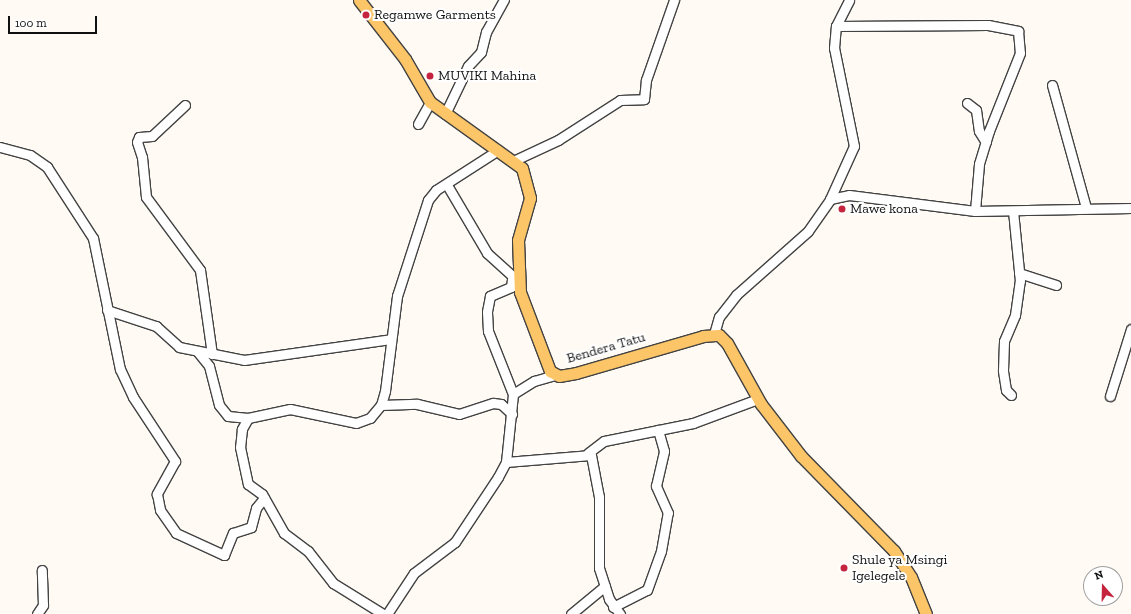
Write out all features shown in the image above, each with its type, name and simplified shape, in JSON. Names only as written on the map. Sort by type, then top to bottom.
[{"type":"main road","name":"Bendera Tatu","points":[[359,0],[404,58],[430,102],[522,168],[530,198],[518,240],[516,280],[528,318],[555,375],[576,373],[714,334]]},
{"type":"main road","points":[[714,334],[727,343],[758,399],[801,456],[894,551],[911,577],[926,614]]},
{"type":"street","points":[[445,114],[468,66],[481,52],[486,32],[504,0]]},
{"type":"street","points":[[513,161],[558,140],[620,100],[644,99],[646,80],[674,0]]},
{"type":"street","points":[[714,334],[719,317],[736,295],[808,231],[830,199],[854,146],[836,67],[836,26],[849,0]]},
{"type":"street","points":[[836,26],[988,25],[1018,31],[1020,53],[979,164],[975,211]]},
{"type":"street","points":[[1052,85],[1086,208]]},
{"type":"street","points":[[418,124],[430,102]]},
{"type":"street","points":[[967,103],[976,110],[979,131],[986,142]]},
{"type":"street","points":[[185,105],[152,136],[139,137],[137,142],[142,157],[146,197],[200,270],[212,354]]},
{"type":"street","points":[[0,147],[39,159],[87,227],[103,278],[107,310],[120,369],[133,397],[175,461],[157,494],[160,510],[176,534],[224,555],[233,533],[252,527],[256,508],[264,498]]},
{"type":"street","points":[[197,351],[209,366],[223,413],[248,418],[290,409],[356,423],[370,418],[381,405],[388,379],[397,296],[424,207],[430,196],[447,186],[498,150]]},
{"type":"street","points":[[387,614],[414,573],[455,542],[506,462],[513,394],[492,344],[487,312],[490,296],[511,287],[516,280],[487,253],[447,186]]},
{"type":"street","points":[[830,199],[848,195],[975,211],[1131,208]]},
{"type":"street","points":[[1011,395],[1004,379],[1004,345],[1015,314],[1019,273],[1013,211]]},
{"type":"street","points":[[1019,273],[1056,285]]},
{"type":"street","points":[[107,310],[156,326],[179,348],[244,360],[392,339]]},
{"type":"street","points":[[1110,396],[1131,328]]},
{"type":"street","points":[[513,394],[534,381],[555,375]]},
{"type":"street","points":[[506,462],[588,453],[604,442],[692,423],[758,399]]},
{"type":"street","points":[[381,405],[417,404],[459,414],[493,404],[501,404],[512,414]]},
{"type":"street","points":[[248,418],[240,438],[242,458],[248,484],[264,498],[284,533],[308,551],[333,583],[383,614]]},
{"type":"street","points":[[613,606],[647,590],[664,540],[668,513],[656,486],[664,452],[658,430]]},
{"type":"street","points":[[588,453],[595,468],[599,568],[613,606],[620,614]]},
{"type":"street","points":[[37,614],[43,605],[42,570]]},
{"type":"street","points":[[572,614],[605,586]]},
{"type":"place","name":"Regamwe Garments","points":[[366,15]]},
{"type":"place","name":"MUVIKI Mahina","points":[[430,76]]},
{"type":"place","name":"Mawe kona","points":[[842,209]]},
{"type":"place","name":"Shule ya Msingi Igelegele","points":[[844,568]]}]
